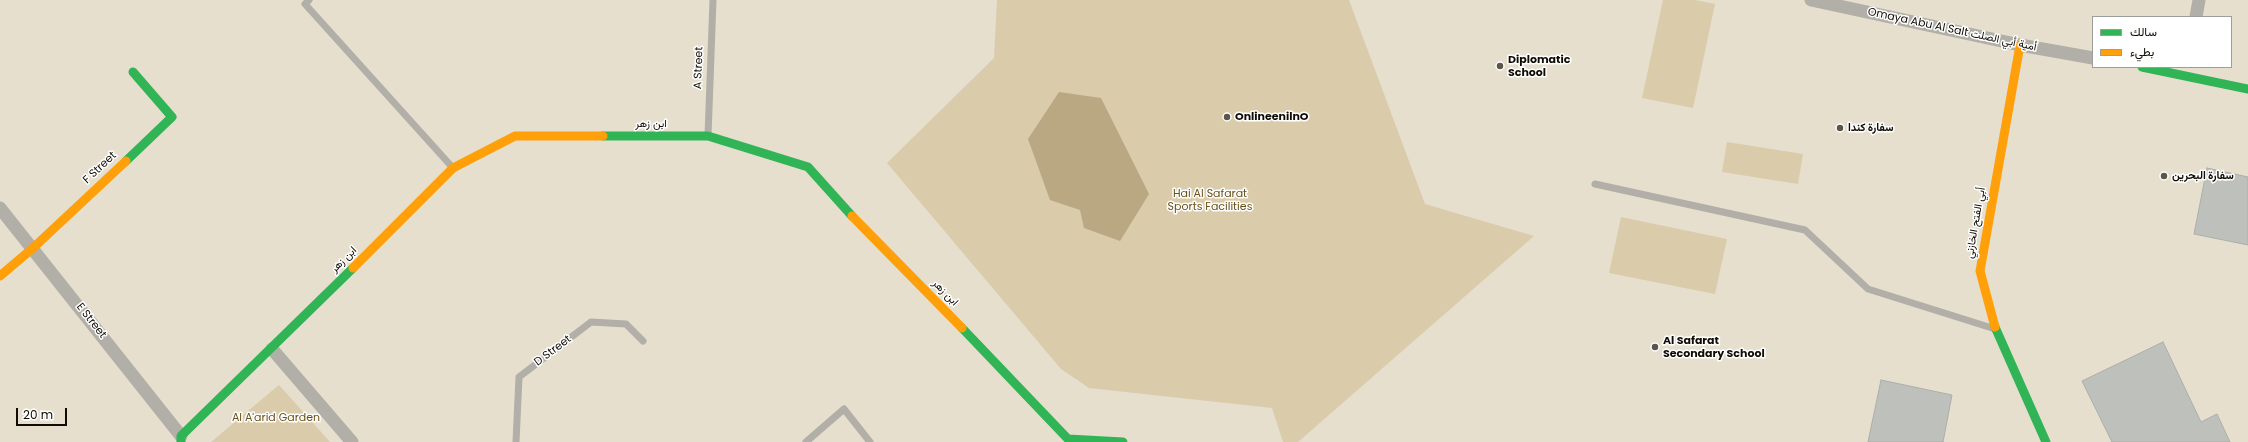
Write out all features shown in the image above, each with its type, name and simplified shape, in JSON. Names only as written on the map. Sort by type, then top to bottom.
[{"type":"street","name":"Omaya Abu Al Salt أمية أبي الصلت","points":[[1811,0],[2020,45],[2092,58]]},
{"type":"street","points":[[2196,16],[2199,0]]},
{"type":"street","name":"أبي الفتح الخازني","points":[[2020,45],[1980,271],[1995,328],[2046,442]]},
{"type":"street","points":[[2153,68],[2185,71],[2248,89]]},
{"type":"street","name":"F Street","points":[[0,276],[33,248],[172,117],[133,72]]},
{"type":"street","name":"ابن زهر","points":[[181,439],[453,168],[515,136],[708,136],[808,166],[835,198],[889,252],[1068,439],[1123,442]]},
{"type":"street","name":"E Street","points":[[0,208],[33,248],[181,439]]},
{"type":"street","points":[[272,349],[352,442]]},
{"type":"lane","points":[[309,0],[305,4],[453,168]]},
{"type":"lane","name":"A Street","points":[[708,136],[713,0]]},
{"type":"lane","points":[[1595,184],[1805,230],[1868,289],[1995,328]]},
{"type":"lane","name":"D Street","points":[[516,442],[519,377],[591,322],[626,324],[643,341]]},
{"type":"lane","points":[[806,442],[844,409],[870,442]]},
{"type":"green space","name":"Hai Al Safarat Sports Facilities","points":[[997,0],[1349,0],[1425,204],[1534,236],[1298,442],[1283,442],[1272,408],[1089,388],[1061,369],[887,163],[994,58]]},
{"type":"green space","points":[[1663,0],[1695,0],[1715,4],[1693,108],[1642,98]]},
{"type":"green space","points":[[1727,142],[1803,154],[1798,184],[1722,172]]},
{"type":"green space","points":[[1621,217],[1727,239],[1715,294],[1609,273]]},
{"type":"green space","name":"Al A'arid Garden","points":[[279,385],[330,442],[211,442]]},
{"type":"shaded area","points":[[1059,92],[1101,98],[1149,194],[1120,241],[1084,228],[1080,210],[1050,200],[1028,139]]},
{"type":"building","points":[[2207,168],[2248,177],[2248,245],[2194,234]]},
{"type":"building","points":[[2163,342],[2201,422],[2217,414],[2230,442],[2112,442],[2082,381]]},
{"type":"building","points":[[1881,380],[1952,395],[1943,442],[1868,442]]},
{"type":"traffic: fast","points":[[2147,68],[2248,89]]},
{"type":"traffic: fast","points":[[126,161],[172,117],[133,72]]},
{"type":"traffic: fast","points":[[603,136],[708,136],[808,167],[852,216]]},
{"type":"traffic: fast","points":[[181,442],[181,436],[353,268]]},
{"type":"traffic: fast","points":[[1995,327],[2046,442]]},
{"type":"traffic: fast","points":[[962,328],[1068,439],[1123,442]]},
{"type":"traffic: slow","points":[[1995,327],[1980,271],[2020,45]]},
{"type":"traffic: slow","points":[[353,268],[453,168],[515,136],[603,136]]},
{"type":"traffic: slow","points":[[0,276],[33,248],[126,161]]},
{"type":"traffic: slow","points":[[852,216],[962,328]]},
{"type":"place","name":"Diplomatic School","points":[[1500,66]]},
{"type":"place","name":"OnlineenilnO","points":[[1227,117]]},
{"type":"place","name":"سفارة كندا","points":[[1840,128]]},
{"type":"place","name":"سفارة البحرين","points":[[2164,176]]},
{"type":"place","name":"Al Safarat Secondary School","points":[[1655,347]]}]
